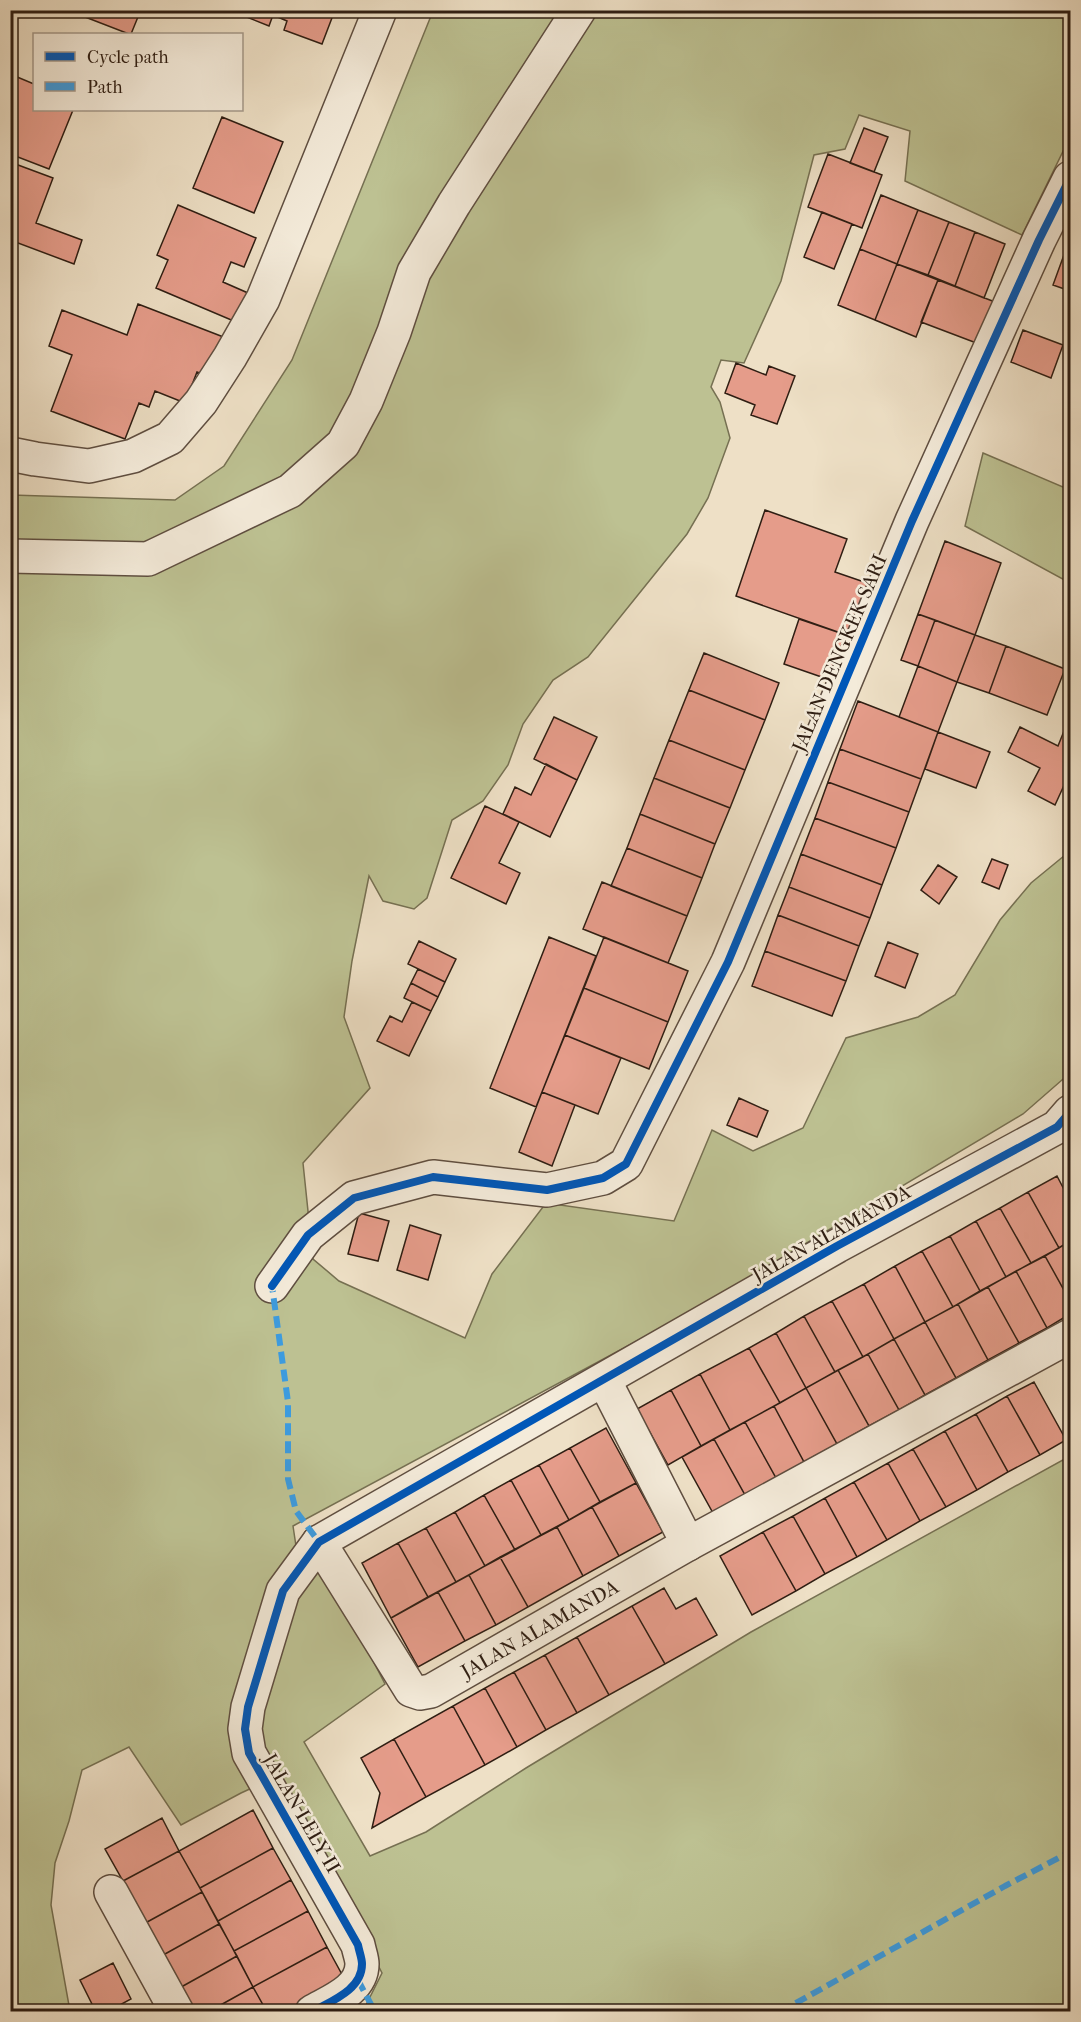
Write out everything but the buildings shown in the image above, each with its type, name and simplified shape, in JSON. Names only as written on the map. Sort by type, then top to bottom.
[{"type":"street","points":[[10,454],[89,466],[133,456],[170,438],[201,402],[263,299],[380,10]]},
{"type":"street","points":[[10,556],[148,559],[290,491],[343,444],[366,401],[394,332],[414,272],[454,204],[579,10]]},
{"type":"street","name":"JALAN DENGKEK SARI","points":[[272,1287],[308,1234],[354,1198],[433,1177],[547,1190],[603,1178],[626,1164],[728,962],[912,521],[1040,240],[1071,178]]},
{"type":"street","name":"JALAN ALAMANDA","points":[[1071,1112],[1058,1127],[837,1246],[319,1542],[411,1690],[420,1693],[430,1691],[688,1544],[1071,1336]]},
{"type":"street","points":[[604,1380],[688,1544]]},
{"type":"street","name":"JALAN LELY II","points":[[312,2012],[343,1995],[358,1980],[362,1965],[358,1945],[249,1753],[244,1729],[248,1707],[283,1591],[319,1542]]},
{"type":"street","points":[[111,1892],[177,2012]]},
{"type":"green space","points":[[433,11],[1070,11],[1070,137],[1022,235],[905,181],[910,131],[859,115],[845,149],[814,155],[781,281],[744,363],[721,360],[711,387],[720,402],[730,438],[708,498],[687,534],[588,657],[553,680],[523,724],[508,765],[483,801],[452,820],[427,898],[414,909],[383,901],[369,876],[352,961],[344,1017],[370,1088],[303,1163],[313,1259],[339,1281],[465,1338],[492,1274],[546,1203],[674,1221],[712,1130],[753,1151],[803,1128],[846,1038],[918,1017],[955,995],[1000,920],[1031,883],[1070,851],[1070,1073],[1023,1114],[689,1313],[293,1526],[296,1546],[330,1577],[385,1684],[304,1742],[370,1856],[426,1832],[526,1768],[751,1632],[1070,1456],[1070,2011],[363,2011],[382,1973],[280,1775],[181,1825],[129,1747],[82,1770],[55,1863],[51,1905],[70,2011],[11,2012],[11,495],[175,500],[224,466],[292,360]]},
{"type":"green space","points":[[983,453],[1070,490],[1070,583],[965,526]]},
{"type":"marked path","points":[[276,1282],[272,1286],[288,1402],[288,1479],[296,1511],[319,1542]]},
{"type":"marked path","points":[[780,2012],[1070,1852]]},
{"type":"marked path","points":[[358,1980],[375,2012]]},
{"type":"cycle path","points":[[272,1286],[308,1235],[354,1198],[433,1177],[547,1190],[603,1178],[626,1164],[728,962],[912,521],[1039,240],[1070,178]]},
{"type":"cycle path","points":[[312,2012],[351,1988],[361,1973],[361,1957],[358,1945],[249,1753],[245,1729],[248,1707],[283,1591],[319,1542],[837,1246],[1057,1127],[1070,1112]]}]
